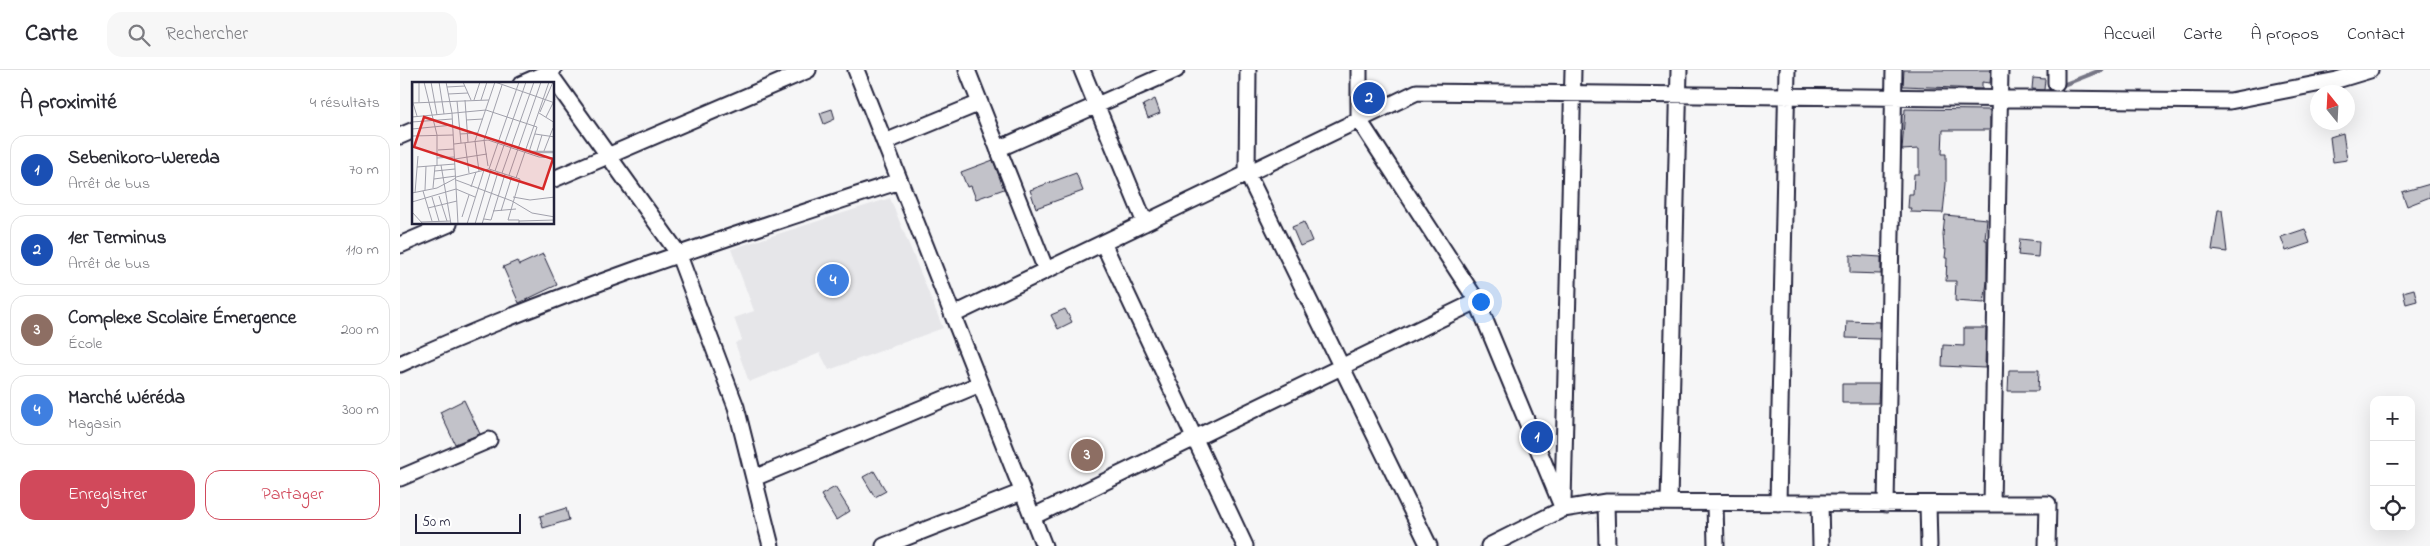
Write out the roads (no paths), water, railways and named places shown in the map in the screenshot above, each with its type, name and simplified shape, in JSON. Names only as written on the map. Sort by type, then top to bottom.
[{"type":"street","points":[[555,179],[808,70]]},
{"type":"street","points":[[856,70],[1044,546]]},
{"type":"street","points":[[967,70],[1046,270]]},
{"type":"street","points":[[1082,70],[1144,223]]},
{"type":"street","points":[[998,148],[1176,70]]},
{"type":"street","points":[[1248,70],[1247,173],[1429,546]]},
{"type":"street","points":[[1359,70],[1359,120],[1477,301],[1563,509]]},
{"type":"street","points":[[1563,509],[1572,70]]},
{"type":"street","points":[[1669,502],[1679,70]]},
{"type":"street","points":[[1778,503],[1786,70]]},
{"type":"street","points":[[1886,504],[1894,70]]},
{"type":"street","points":[[1992,504],[2000,70]]},
{"type":"street","points":[[952,315],[1417,92],[2230,101],[2337,80],[2370,70]]},
{"type":"street","points":[[525,82],[549,71],[678,253],[736,407],[771,546]]},
{"type":"street","points":[[885,142],[980,103]]},
{"type":"street","points":[[400,136],[412,131]]},
{"type":"street","points":[[400,364],[464,335],[678,253],[900,181]]},
{"type":"street","points":[[400,245],[447,225]]},
{"type":"street","points":[[1103,243],[1245,546]]},
{"type":"street","points":[[1032,517],[1477,301]]},
{"type":"street","points":[[754,478],[980,384]]},
{"type":"street","points":[[400,478],[489,440]]},
{"type":"street","points":[[884,546],[1022,492]]},
{"type":"street","points":[[1606,502],[1607,546]]},
{"type":"street","points":[[1489,546],[1507,541],[1563,509],[1606,502],[1669,502],[2048,504],[2047,546]]},
{"type":"street","points":[[1715,503],[1716,546]]},
{"type":"street","points":[[1820,503],[1821,546]]},
{"type":"street","points":[[1928,504],[1929,546]]},
{"type":"waterway","points":[[2040,94],[2101,70]]},
{"type":"place","name":"1er Terminus","points":[[1369,98]]},
{"type":"place","name":"Marché Wéréda","points":[[833,280]]},
{"type":"place","name":"Sebenikoro-Wereda","points":[[1537,437]]},
{"type":"place","name":"Complexe Scolaire Émergence","points":[[1087,455]]}]
